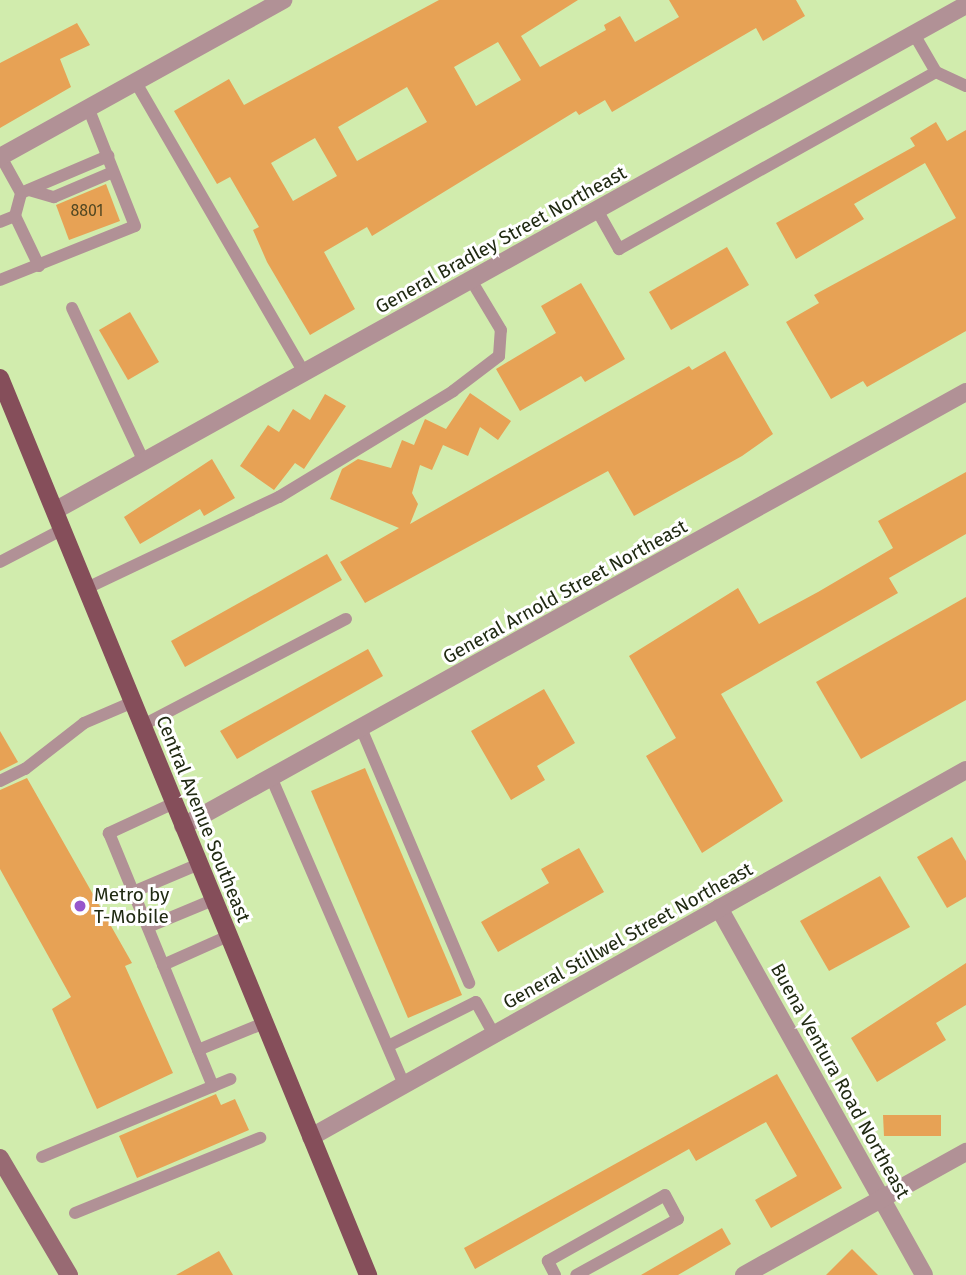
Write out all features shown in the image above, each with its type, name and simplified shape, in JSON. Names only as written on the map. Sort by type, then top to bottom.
[{"type":"main road","name":"Central Avenue Southeast","points":[[0,378],[368,1275]]},
{"type":"street","points":[[0,157],[283,0]]},
{"type":"street","name":"General Bradley Street Northeast","points":[[56,510],[966,5]]},
{"type":"street","name":"General Arnold Street Northeast","points":[[183,826],[966,392]]},
{"type":"street","name":"General Stillwel Street Northeast","points":[[311,1137],[966,771]]},
{"type":"street","name":"Buena Ventura Road Northeast","points":[[719,908],[925,1275]]},
{"type":"street","points":[[744,1275],[966,1152]]},
{"type":"street","points":[[0,1158],[69,1275]]},
{"type":"lane","points":[[914,34],[936,72],[966,86]]},
{"type":"lane","points":[[597,210],[619,249],[936,72]]},
{"type":"lane","points":[[135,81],[304,373]]},
{"type":"lane","points":[[0,280],[135,226],[88,107]]},
{"type":"lane","points":[[0,222],[15,216],[25,191],[107,156]]},
{"type":"lane","points":[[0,157],[25,191],[54,197],[113,172]]},
{"type":"lane","points":[[15,216],[39,266]]},
{"type":"lane","points":[[87,588],[279,497],[453,391],[499,356],[501,330],[471,280]]},
{"type":"lane","points":[[72,308],[144,462]]},
{"type":"lane","points":[[0,562],[63,529]]},
{"type":"lane","points":[[143,725],[346,619]]},
{"type":"lane","points":[[0,781],[25,769],[84,723],[133,702]]},
{"type":"lane","points":[[361,728],[469,983]]},
{"type":"lane","points":[[271,778],[405,1086]]},
{"type":"lane","points":[[174,803],[108,833],[213,1086]]},
{"type":"lane","points":[[133,892],[199,864]]},
{"type":"lane","points":[[148,927],[214,900]]},
{"type":"lane","points":[[163,965],[228,936]]},
{"type":"lane","points":[[388,1046],[477,1002],[494,1035]]},
{"type":"lane","points":[[198,1050],[264,1023]]},
{"type":"lane","points":[[42,1157],[230,1079]]},
{"type":"lane","points":[[75,1213],[260,1138]]},
{"type":"lane","points":[[552,1274],[548,1261],[665,1195],[678,1219],[576,1275]]},
{"type":"building","points":[[439,0],[578,0],[521,36],[540,67],[606,30],[604,25],[620,16],[635,42],[679,17],[669,0],[796,0],[805,16],[763,41],[756,28],[612,112],[605,100],[579,115],[576,111],[372,236],[367,227],[324,252],[355,309],[310,335],[267,262],[253,230],[259,227],[230,177],[217,184],[174,111],[229,79],[244,105]],"holes":[[[498,42],[521,80],[476,106],[454,67]],[[407,87],[427,122],[357,161],[338,127]],[[315,138],[337,176],[293,201],[271,163]]]},
{"type":"building","points":[[77,23],[90,45],[60,59],[71,87],[0,128],[0,63]]},
{"type":"building","points":[[936,122],[947,141],[966,130],[966,331],[867,387],[863,381],[831,399],[786,322],[819,303],[814,295],[956,218],[925,163],[854,204],[864,219],[796,259],[776,223],[915,146],[910,138]]},
{"type":"building","points":[[106,184],[120,221],[69,240],[56,205]]},
{"type":"building","points":[[727,247],[749,285],[671,330],[649,292]]},
{"type":"building","points":[[581,283],[625,359],[585,382],[581,376],[520,411],[496,369],[556,333],[541,306]]},
{"type":"building","points":[[130,312],[159,362],[128,380],[99,330]]},
{"type":"building","points":[[725,351],[773,434],[742,456],[634,516],[608,471],[365,603],[340,562],[399,528],[330,499],[342,469],[358,459],[391,468],[402,440],[414,445],[425,419],[446,429],[470,393],[511,421],[498,440],[480,427],[468,456],[443,445],[432,470],[420,465],[412,493],[418,504],[410,524],[689,366],[692,370]]},
{"type":"building","points":[[325,394],[346,406],[304,469],[295,463],[274,490],[240,466],[268,425],[279,432],[293,409],[310,420]]},
{"type":"building","points":[[212,459],[235,498],[204,516],[200,509],[140,544],[124,517]]},
{"type":"building","points":[[966,472],[966,534],[889,578],[898,593],[721,694],[783,801],[702,853],[646,756],[676,738],[629,656],[738,588],[759,624],[818,592],[893,548],[878,521]]},
{"type":"building","points":[[327,554],[342,580],[185,667],[171,641]]},
{"type":"building","points":[[966,597],[966,700],[861,759],[816,682]]},
{"type":"building","points":[[368,649],[383,676],[237,759],[220,731]]},
{"type":"building","points":[[544,689],[575,743],[537,766],[545,780],[511,800],[471,731]]},
{"type":"building","points":[[0,731],[18,762],[0,771]]},
{"type":"building","points":[[365,768],[462,995],[408,1018],[311,791]]},
{"type":"building","points":[[27,778],[132,963],[125,966],[173,1073],[97,1109],[52,1009],[71,997],[0,869],[0,790]]},
{"type":"building","points":[[952,837],[966,861],[966,897],[947,908],[917,857]]},
{"type":"building","points":[[579,848],[604,892],[498,952],[481,922],[549,883],[541,869]]},
{"type":"building","points":[[880,876],[910,927],[829,971],[800,921]]},
{"type":"building","points":[[966,963],[966,1005],[936,1023],[946,1040],[877,1082],[851,1038]]},
{"type":"building","points":[[777,1074],[842,1188],[771,1228],[755,1200],[797,1176],[766,1122],[696,1161],[689,1149],[475,1269],[464,1248]]},
{"type":"building","points":[[216,1094],[221,1105],[235,1099],[249,1130],[137,1178],[119,1136]]},
{"type":"building","points":[[883,1115],[941,1115],[941,1136],[884,1136]]},
{"type":"building","points":[[722,1228],[731,1244],[678,1275],[641,1275]]},
{"type":"building","points":[[852,1249],[878,1275],[826,1275]]},
{"type":"building","points":[[219,1251],[233,1275],[176,1275]]},
{"type":"place","name":"Metro by T-Mobile","points":[[80,906]]}]
